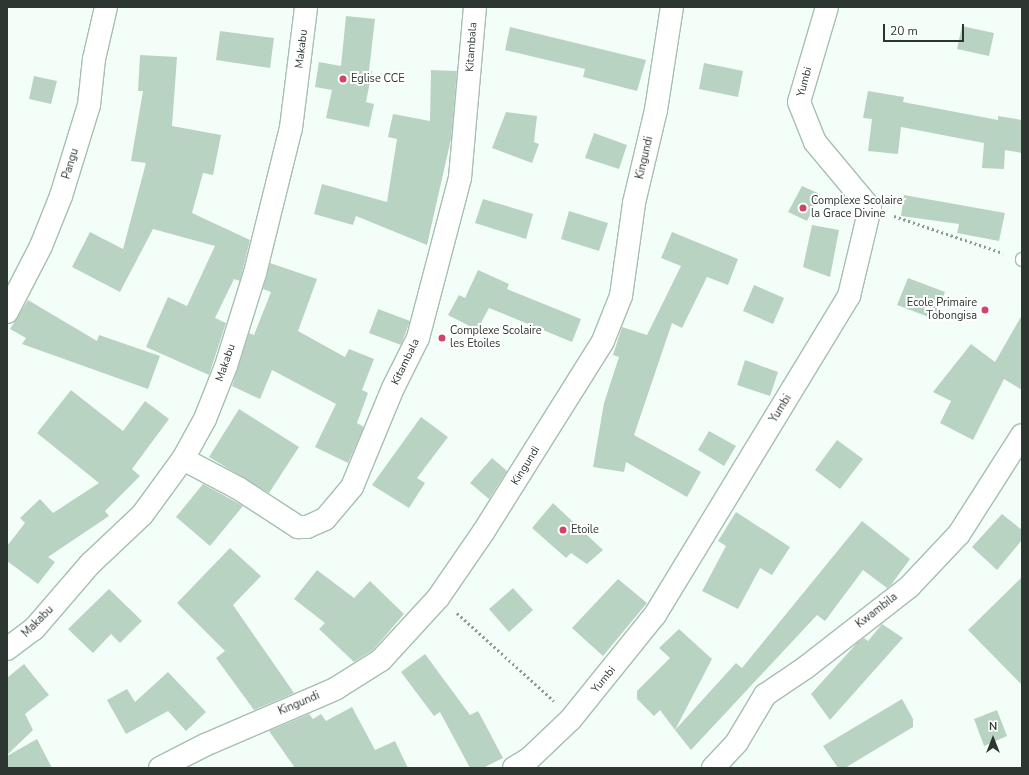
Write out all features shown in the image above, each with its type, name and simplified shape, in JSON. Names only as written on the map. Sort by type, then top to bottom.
[{"type":"street","name":"Pangu","points":[[7,312],[41,246],[61,196],[89,105],[94,59],[106,7]]},
{"type":"street","name":"Makabu","points":[[7,649],[34,629],[90,564],[142,515],[183,459],[206,419],[226,366],[255,273],[291,128],[306,7]]},
{"type":"street","name":"Kitambala","points":[[183,459],[238,488],[298,527],[307,527],[326,519],[352,487],[393,388],[418,338],[460,178],[475,7]]},
{"type":"street","name":"Kingundi","points":[[160,768],[204,745],[335,689],[381,660],[438,598],[488,525],[579,382],[606,335],[621,296],[634,203],[656,110],[672,7]]},
{"type":"street","name":"Yumbi","points":[[514,768],[529,759],[571,719],[655,615],[849,296],[870,208],[815,142],[799,102],[827,7]]},
{"type":"street","name":"Kwambila","points":[[713,768],[737,742],[765,695],[805,668],[909,586],[959,534],[1022,435]]},
{"type":"path","points":[[870,208],[1022,259]]},
{"type":"path","points":[[438,598],[516,664],[571,719]]},
{"type":"building","points":[[346,16],[375,19],[369,71],[372,71],[366,102],[374,104],[369,127],[326,118],[332,90],[315,87],[319,62],[341,66]]},
{"type":"building","points":[[962,26],[994,33],[989,56],[957,49]]},
{"type":"building","points":[[510,27],[646,60],[637,91],[583,77],[585,69],[505,50]]},
{"type":"building","points":[[220,31],[274,38],[270,68],[216,60]]},
{"type":"building","points":[[140,55],[177,57],[172,126],[221,135],[213,175],[203,173],[192,213],[250,240],[240,281],[234,279],[215,318],[226,323],[209,375],[146,347],[168,297],[187,306],[215,246],[153,229],[120,292],[72,267],[90,232],[123,249],[146,163],[131,161],[143,91],[138,91]]},
{"type":"building","points":[[704,63],[743,71],[738,97],[699,89]]},
{"type":"building","points":[[431,70],[457,71],[451,139],[427,245],[356,216],[353,225],[314,214],[322,184],[387,202],[397,139],[388,137],[393,114],[430,121]]},
{"type":"building","points":[[34,76],[57,81],[51,104],[29,99]]},
{"type":"building","points":[[868,91],[904,97],[903,102],[998,120],[998,116],[1022,120],[1022,153],[1005,150],[1004,169],[982,168],[984,143],[901,127],[898,154],[868,151],[872,119],[863,118]]},
{"type":"building","points":[[506,112],[537,116],[534,142],[539,144],[532,163],[492,148]]},
{"type":"building","points":[[594,133],[627,145],[619,169],[585,158]]},
{"type":"building","points":[[802,186],[820,194],[807,221],[788,212]]},
{"type":"building","points":[[904,195],[1005,213],[999,241],[957,233],[959,224],[901,216]]},
{"type":"building","points":[[483,199],[533,214],[526,239],[475,223]]},
{"type":"building","points":[[569,211],[608,223],[599,251],[561,239]]},
{"type":"building","points":[[812,225],[839,230],[830,277],[803,267]]},
{"type":"building","points":[[672,232],[738,259],[728,285],[707,277],[682,328],[672,323],[634,435],[701,472],[687,497],[626,462],[624,472],[593,467],[604,403],[619,357],[613,355],[622,327],[647,335],[681,266],[661,258]]},
{"type":"building","points":[[270,263],[317,279],[298,331],[345,357],[349,349],[374,359],[362,390],[368,393],[357,423],[364,427],[348,463],[315,447],[336,404],[272,370],[260,399],[232,386],[249,333],[254,335],[271,292],[263,289]]},
{"type":"building","points":[[478,270],[509,284],[507,289],[581,319],[572,342],[489,308],[477,330],[448,315],[459,295],[465,298]]},
{"type":"building","points":[[908,278],[945,292],[934,319],[897,305]]},
{"type":"building","points":[[754,285],[784,298],[773,324],[743,311]]},
{"type":"building","points":[[28,300],[97,341],[99,335],[160,356],[148,389],[22,344],[26,338],[10,329]]},
{"type":"building","points":[[378,309],[410,321],[401,345],[369,333]]},
{"type":"building","points":[[1022,315],[1022,390],[1004,379],[973,440],[940,423],[951,401],[933,392],[971,344],[995,362]]},
{"type":"building","points":[[745,360],[778,372],[770,396],[737,385]]},
{"type":"building","points":[[71,390],[123,431],[145,401],[169,419],[132,469],[140,476],[105,511],[109,516],[48,557],[55,562],[38,584],[7,561],[7,546],[25,523],[20,518],[40,499],[53,513],[99,483],[37,433]]},
{"type":"building","points":[[239,409],[299,447],[269,493],[209,457]]},
{"type":"building","points":[[421,417],[448,437],[417,478],[425,483],[409,508],[372,485]]},
{"type":"building","points":[[709,431],[736,446],[724,466],[698,450]]},
{"type":"building","points":[[837,440],[863,459],[840,489],[815,470]]},
{"type":"building","points":[[492,458],[507,471],[489,499],[470,483]]},
{"type":"building","points":[[203,484],[243,506],[210,546],[176,517]]},
{"type":"building","points":[[553,503],[603,550],[587,564],[571,553],[566,558],[532,528]]},
{"type":"building","points":[[736,512],[790,547],[772,575],[760,568],[738,609],[702,591],[726,546],[718,541]]},
{"type":"building","points":[[1002,514],[1022,530],[1022,540],[997,570],[972,547]]},
{"type":"building","points":[[862,521],[910,559],[891,585],[887,588],[863,570],[825,621],[817,615],[691,750],[675,730],[736,663],[742,668]]},
{"type":"building","points":[[230,548],[261,576],[233,605],[294,693],[254,710],[216,658],[225,651],[177,603]]},
{"type":"building","points":[[317,570],[354,598],[370,581],[404,614],[373,650],[354,662],[319,629],[325,623],[294,599]]},
{"type":"building","points":[[1022,577],[1022,685],[968,630]]},
{"type":"building","points":[[618,579],[647,603],[603,656],[572,628]]},
{"type":"building","points":[[513,588],[533,610],[509,632],[489,609]]},
{"type":"building","points":[[109,589],[142,621],[120,643],[111,634],[93,653],[68,629]]},
{"type":"building","points":[[882,624],[903,638],[830,720],[811,694],[857,643],[864,638],[868,641]]},
{"type":"building","points":[[679,629],[712,659],[675,730],[660,710],[654,716],[637,699],[637,691],[670,658],[659,648]]},
{"type":"building","points":[[425,654],[470,715],[478,711],[503,758],[483,768],[470,768],[440,712],[434,716],[401,672]]},
{"type":"building","points":[[24,664],[49,695],[25,714],[33,730],[7,755],[7,678]]},
{"type":"building","points":[[168,672],[206,712],[186,731],[168,711],[126,734],[107,700],[127,689],[135,702]]},
{"type":"building","points":[[902,699],[913,719],[913,727],[845,768],[838,768],[823,746]]},
{"type":"building","points":[[352,707],[375,750],[395,741],[408,768],[295,768],[269,731],[309,714],[313,719],[321,714],[326,721]]},
{"type":"building","points":[[997,710],[1007,736],[984,746],[974,719]]},
{"type":"building","points":[[37,739],[52,768],[7,768],[7,756]]},
{"type":"place","name":"Eglise CCE","points":[[343,79]]},
{"type":"place","name":"Complexe Scolaire la Grace Divine","points":[[803,208]]},
{"type":"place","name":"Ecole Primaire Tobongisa","points":[[985,310]]},
{"type":"place","name":"Complexe Scolaire les Etoiles","points":[[442,338]]},
{"type":"place","name":"Etoile","points":[[563,530]]}]
